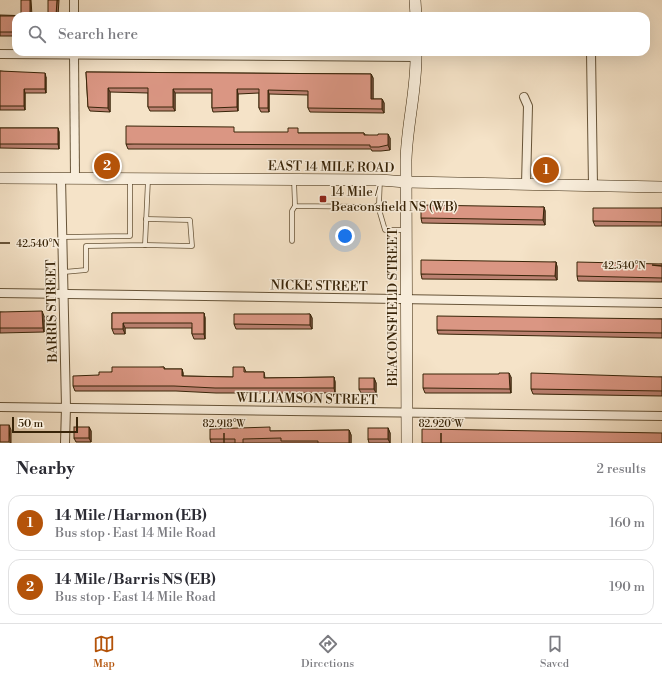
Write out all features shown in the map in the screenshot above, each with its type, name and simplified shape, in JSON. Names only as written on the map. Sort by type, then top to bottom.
[{"type":"main road","points":[[416,0],[416,12]]},
{"type":"main road","name":"BEACONSFIELD STREET","points":[[407,443],[407,138],[414,98],[416,56]]},
{"type":"main road","name":"EAST 14 MILE ROAD","points":[[0,178],[380,180],[406,182],[593,186],[662,186]]},
{"type":"street","points":[[74,0],[74,12]]},
{"type":"street","points":[[0,54],[12,54]]},
{"type":"street","points":[[74,56],[75,178]]},
{"type":"street","points":[[591,56],[593,186]]},
{"type":"street","points":[[524,97],[528,106],[526,184]]},
{"type":"street","name":"BARRIS STREET","points":[[61,178],[64,272],[66,407],[65,443]]},
{"type":"street","name":"NICKE STREET","points":[[0,293],[662,303]]},
{"type":"street","name":"WILLIAMSON STREET","points":[[0,407],[662,416]]},
{"type":"lane","points":[[62,237],[130,236],[130,179]]},
{"type":"lane","points":[[145,245],[148,179]]},
{"type":"lane","points":[[292,241],[292,211],[295,206],[294,180]]},
{"type":"lane","points":[[380,180],[378,206],[385,230],[406,230]]},
{"type":"lane","points":[[295,206],[378,206]]},
{"type":"lane","points":[[64,272],[86,270],[86,246],[192,246],[190,220],[146,219]]},
{"type":"building","points":[[21,0],[30,0],[30,12],[21,12]]},
{"type":"building","points":[[48,0],[57,0],[56,12],[48,12]]},
{"type":"building","points":[[0,16],[12,16],[12,32],[0,32]]},
{"type":"building","points":[[0,71],[45,73],[45,89],[24,89],[24,106],[0,106]]},
{"type":"building","points":[[86,72],[371,74],[371,99],[382,99],[382,109],[308,108],[308,91],[268,90],[268,108],[259,108],[259,89],[237,89],[237,107],[212,108],[212,89],[173,89],[173,107],[148,107],[148,88],[108,88],[108,108],[88,107]]},
{"type":"building","points":[[126,126],[234,127],[234,132],[288,132],[288,128],[298,128],[298,133],[364,133],[364,135],[388,134],[388,145],[370,147],[370,145],[126,144]]},
{"type":"building","points":[[0,128],[58,128],[58,144],[0,144]]},
{"type":"building","points":[[421,205],[544,207],[543,220],[421,218]]},
{"type":"building","points":[[593,208],[662,208],[662,222],[593,221]]},
{"type":"building","points":[[421,260],[556,262],[555,276],[421,274]]},
{"type":"building","points":[[577,262],[662,264],[662,278],[577,276]]},
{"type":"building","points":[[42,311],[43,328],[0,328],[0,312]]},
{"type":"building","points":[[112,313],[204,313],[204,334],[192,334],[192,323],[123,323],[123,329],[112,329]]},
{"type":"building","points":[[234,314],[310,314],[310,325],[234,324]]},
{"type":"building","points":[[437,316],[662,319],[662,333],[437,330]]},
{"type":"building","points":[[112,367],[164,367],[164,369],[182,369],[182,376],[233,377],[233,367],[244,367],[244,372],[264,372],[264,378],[334,377],[334,388],[73,386],[73,376],[99,375],[99,372],[112,372]]},
{"type":"building","points":[[509,373],[510,389],[423,388],[423,374]]},
{"type":"building","points":[[531,373],[662,377],[662,391],[531,389]]},
{"type":"building","points":[[359,378],[374,378],[374,389],[359,389]]},
{"type":"building","points":[[0,425],[9,425],[9,442],[0,442]]},
{"type":"building","points":[[74,427],[89,427],[89,438],[74,438]]},
{"type":"building","points":[[270,427],[270,431],[349,430],[349,443],[281,441],[281,438],[243,439],[243,443],[235,443],[235,439],[210,439],[210,429]]},
{"type":"building","points":[[368,428],[388,428],[388,439],[368,439]]},
{"type":"building","points":[[422,429],[662,433],[662,443],[422,443]]},
{"type":"place","name":"14 Mile / Barris NS (EB)","points":[[107,166]]},
{"type":"place","name":"14 Mile / Harmon (EB)","points":[[546,170]]},
{"type":"place","name":"14 Mile / Beaconsfield NS (WB)","points":[[323,199]]}]
